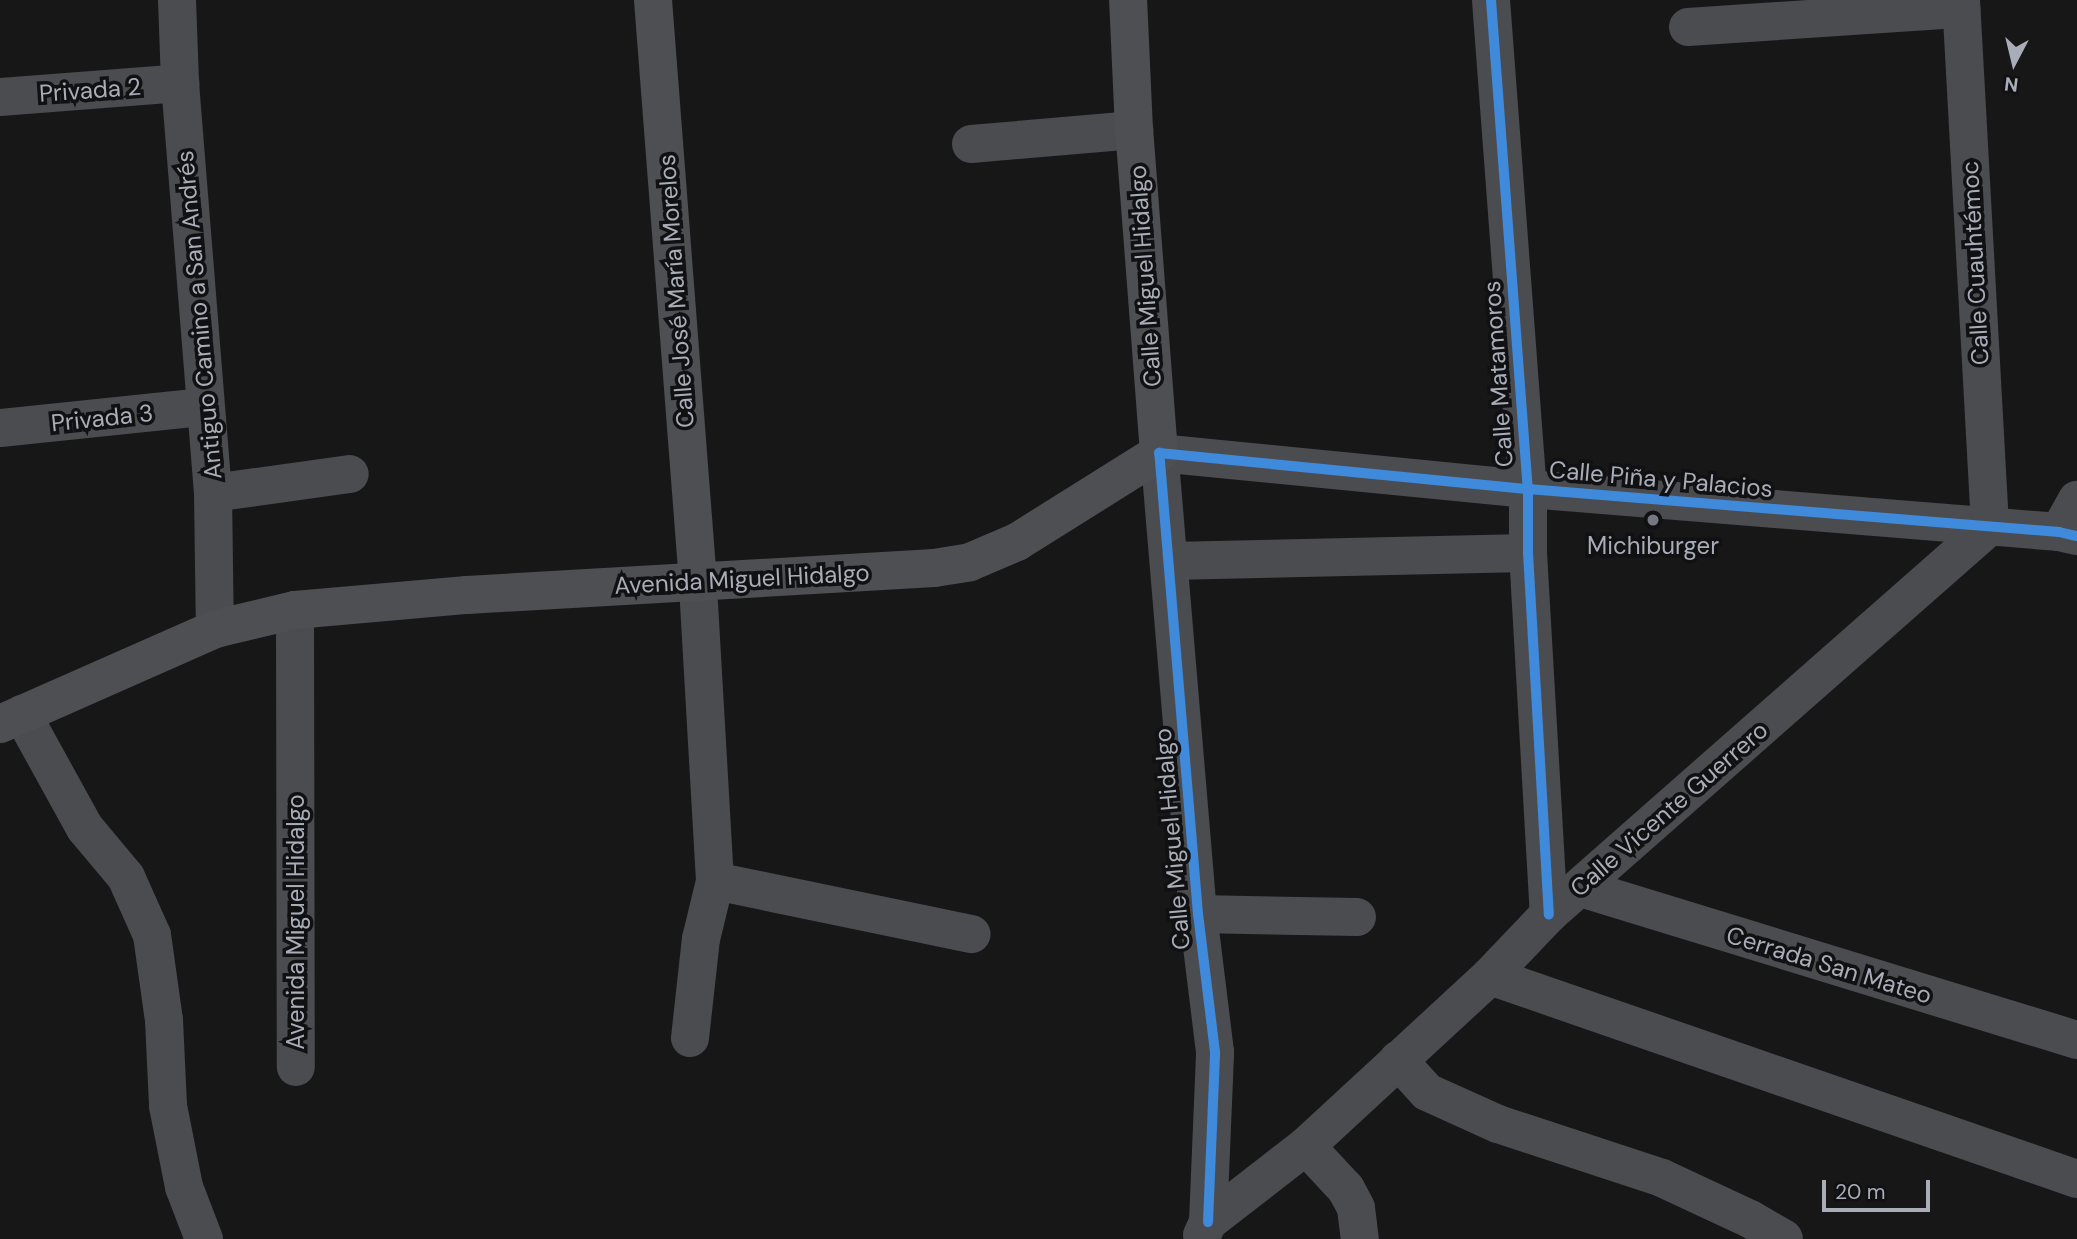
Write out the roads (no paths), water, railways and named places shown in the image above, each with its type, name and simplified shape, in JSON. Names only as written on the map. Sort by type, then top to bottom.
[{"type":"main road","name":"Calle José María Morelos","points":[[653,0],[698,582]]},
{"type":"main road","name":"Calle Miguel Hidalgo","points":[[1128,0],[1134,130],[1159,453]]},
{"type":"main road","name":"Avenida Miguel Hidalgo","points":[[11,719],[215,629],[295,610],[467,595],[934,568],[970,562],[1017,542],[1159,453]]},
{"type":"street","name":"Antiguo Camino a San Andrés","points":[[177,0],[180,83],[213,493],[215,629]]},
{"type":"street","name":"Calle Matamoros","points":[[1491,0],[1528,489],[1528,553],[1549,914]]},
{"type":"street","points":[[1688,27],[1961,5]]},
{"type":"street","name":"Calle Cuauhtémoc","points":[[1961,5],[1990,526]]},
{"type":"street","name":"Privada 2","points":[[0,97],[180,83]]},
{"type":"street","points":[[971,144],[1134,130]]},
{"type":"street","name":"Privada 3","points":[[0,428],[204,407]]},
{"type":"street","name":"Calle Piña y Palacios","points":[[1159,453],[1528,489],[1990,526],[2071,523]]},
{"type":"street","name":"Calle Miguel Hidalgo","points":[[1159,453],[1198,914],[1215,1052],[1204,1230]]},
{"type":"street","points":[[213,493],[350,474]]},
{"type":"street","name":"Calle Vicente Guerrero","points":[[1204,1230],[1306,1146],[1490,976],[1549,914],[1990,526]]},
{"type":"street","points":[[1170,561],[1528,553]]},
{"type":"street","points":[[690,1038],[701,939],[715,880],[698,582]]},
{"type":"street","name":"Avenida Miguel Hidalgo","points":[[295,610],[296,1067]]},
{"type":"street","points":[[11,719],[85,828],[126,877],[152,935],[164,1020],[168,1106],[184,1187],[204,1239]]},
{"type":"street","points":[[715,880],[972,934]]},
{"type":"street","name":"Cerrada San Mateo","points":[[1581,888],[2077,1040]]},
{"type":"street","points":[[1198,914],[1357,917]]},
{"type":"street","points":[[1490,976],[2077,1179]]},
{"type":"street","points":[[1398,1060],[1427,1092],[1498,1124],[1662,1178],[1750,1219],[1784,1239]]},
{"type":"street","points":[[1306,1146],[1346,1189],[1356,1208],[1360,1239]]},
{"type":"place","name":"Michiburger","points":[[1653,520]]}]
